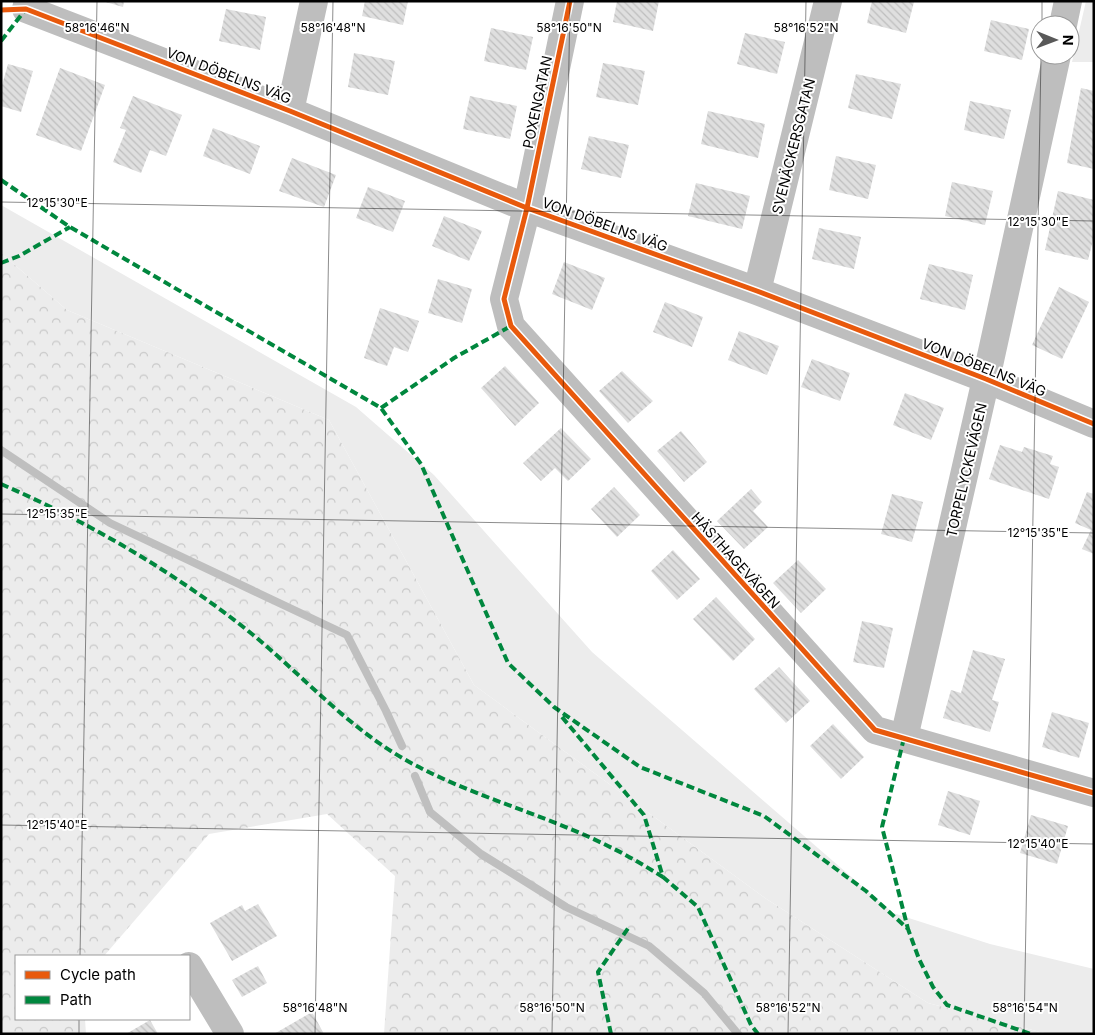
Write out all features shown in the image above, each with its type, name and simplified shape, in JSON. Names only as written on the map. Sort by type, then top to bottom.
[{"type":"street","points":[[290,111],[314,1]]},
{"type":"street","name":"POXENGATAN","points":[[527,208],[570,1]]},
{"type":"street","name":"SVENÄCKERSGATAN","points":[[757,291],[828,1]]},
{"type":"street","points":[[1065,15],[1068,1]]},
{"type":"street","name":"VON DÖBELNS VÄG","points":[[27,5],[527,208],[757,291],[986,379],[1094,424]]},
{"type":"street","name":"TORPELYCKEVÄGEN","points":[[904,738],[986,379],[1055,65]]},
{"type":"street","name":"HÄSTHAGEVÄGEN","points":[[527,208],[504,299],[511,326],[875,730],[1094,793]]},
{"type":"street","points":[[190,968],[230,1034]]},
{"type":"green space","points":[[1086,1],[1094,1],[1094,62],[1080,62],[1080,27]]},
{"type":"green space","points":[[1,205],[356,407],[434,475],[592,652],[893,913],[990,944],[1094,969],[1094,1034],[1048,1034],[928,1003],[765,898],[474,685],[329,420],[67,310],[1,253]]},
{"type":"green space","points":[[1,253],[67,310],[329,420],[474,685],[765,898],[928,1003],[1048,1034],[384,1034],[395,876],[327,814],[209,834],[105,955],[15,955],[15,1020],[85,1020],[86,1034],[1,1034]]},
{"type":"building","points":[[102,1],[124,1],[123,7]]},
{"type":"building","points":[[365,1],[408,1],[403,25],[362,16]]},
{"type":"building","points":[[617,1],[659,1],[653,31],[613,22]]},
{"type":"building","points":[[872,1],[914,2],[906,33],[867,23]]},
{"type":"building","points":[[226,9],[266,17],[260,50],[219,41]]},
{"type":"building","points":[[991,20],[1029,29],[1022,60],[984,51]]},
{"type":"building","points":[[491,28],[533,37],[526,70],[484,61]]},
{"type":"building","points":[[745,33],[785,42],[777,74],[737,64]]},
{"type":"building","points":[[354,53],[395,61],[388,95],[348,87]]},
{"type":"building","points":[[603,63],[645,71],[638,105],[596,97]]},
{"type":"building","points":[[8,64],[33,71],[21,112],[1,106],[1,89]]},
{"type":"building","points":[[60,68],[105,85],[81,151],[36,135]]},
{"type":"building","points":[[856,74],[901,84],[892,119],[848,108]]},
{"type":"building","points":[[1081,88],[1094,91],[1094,169],[1067,163]]},
{"type":"building","points":[[133,96],[182,115],[166,156],[150,150],[141,173],[113,162],[126,130],[120,128]]},
{"type":"building","points":[[470,96],[517,106],[510,139],[463,129]]},
{"type":"building","points":[[970,101],[1011,110],[1004,139],[964,130]]},
{"type":"building","points":[[708,111],[765,124],[758,158],[701,144]]},
{"type":"building","points":[[213,128],[260,146],[250,174],[203,156]]},
{"type":"building","points":[[589,136],[629,145],[621,178],[581,169]]},
{"type":"building","points":[[836,156],[876,165],[868,199],[829,190]]},
{"type":"building","points":[[292,158],[336,175],[324,207],[279,191]]},
{"type":"building","points":[[952,182],[993,191],[985,225],[945,216]]},
{"type":"building","points":[[696,183],[750,196],[742,229],[688,216]]},
{"type":"building","points":[[368,187],[405,201],[393,232],[356,218]]},
{"type":"building","points":[[1058,191],[1094,200],[1094,236],[1088,260],[1045,250]]},
{"type":"building","points":[[444,216],[482,231],[469,261],[432,246]]},
{"type":"building","points":[[819,228],[861,237],[854,269],[812,259]]},
{"type":"building","points":[[564,262],[605,278],[592,310],[552,294]]},
{"type":"building","points":[[929,264],[973,275],[965,310],[920,299]]},
{"type":"building","points":[[438,279],[472,289],[462,323],[428,313]]},
{"type":"building","points":[[1059,287],[1089,302],[1062,359],[1032,345]]},
{"type":"building","points":[[665,302],[703,317],[692,347],[653,332]]},
{"type":"building","points":[[380,308],[419,321],[408,352],[394,347],[387,366],[364,358]]},
{"type":"building","points":[[739,331],[779,346],[767,375],[728,360]]},
{"type":"building","points":[[812,359],[850,373],[840,401],[801,387]]},
{"type":"building","points":[[505,366],[539,403],[515,426],[481,388]]},
{"type":"building","points":[[622,371],[653,401],[628,423],[599,391]]},
{"type":"building","points":[[905,393],[944,408],[931,440],[893,425]]},
{"type":"building","points":[[561,428],[591,459],[568,481],[555,468],[541,481],[523,463]]},
{"type":"building","points":[[681,431],[707,462],[684,482],[657,451]]},
{"type":"building","points":[[1000,445],[1022,452],[1024,447],[1053,456],[1050,464],[1059,467],[1049,499],[989,479]]},
{"type":"building","points":[[614,487],[640,515],[617,537],[591,509]]},
{"type":"building","points":[[751,489],[762,502],[753,511],[768,527],[744,549],[717,521]]},
{"type":"building","points":[[1087,492],[1094,494],[1094,554],[1082,549],[1091,530],[1075,523]]},
{"type":"building","points":[[892,494],[923,502],[912,542],[881,534]]},
{"type":"building","points":[[673,550],[700,579],[677,600],[651,571]]},
{"type":"building","points":[[798,560],[826,589],[801,613],[773,583]]},
{"type":"building","points":[[716,597],[755,639],[733,661],[693,619]]},
{"type":"building","points":[[862,621],[893,628],[884,668],[853,662]]},
{"type":"building","points":[[973,650],[1005,659],[992,700],[999,702],[990,732],[943,718],[951,690],[961,693]]},
{"type":"building","points":[[779,667],[810,701],[786,723],[754,689]]},
{"type":"building","points":[[1052,712],[1089,723],[1079,758],[1042,747]]},
{"type":"building","points":[[833,724],[864,757],[841,779],[810,746]]},
{"type":"building","points":[[948,791],[980,801],[970,835],[938,825]]},
{"type":"building","points":[[1031,815],[1068,826],[1057,864],[1020,853]]},
{"type":"building","points":[[258,904],[277,936],[232,961],[210,923],[242,905],[245,911]]},
{"type":"building","points":[[258,966],[267,983],[242,997],[232,980]]},
{"type":"building","points":[[312,1012],[324,1034],[274,1034]]},
{"type":"building","points":[[150,1020],[158,1034],[126,1034]]},
{"type":"waterway","points":[[1,450],[110,523],[347,635],[402,746]]},
{"type":"waterway","points":[[415,776],[430,812],[481,854],[566,907],[649,946],[704,993],[738,1034]]},
{"type":"marked path","points":[[1,41],[26,9]]},
{"type":"marked path","points":[[1,180],[70,227],[381,408],[421,464],[508,663],[554,707],[640,767],[764,816],[866,891],[908,929],[919,959],[933,987],[947,1005],[1031,1034]]},
{"type":"marked path","points":[[1,263],[19,256],[70,227]]},
{"type":"marked path","points":[[381,408],[454,358],[511,326]]},
{"type":"marked path","points":[[1,484],[95,530],[185,585],[242,626],[361,730],[404,759],[454,784],[583,834],[622,853],[663,877]]},
{"type":"marked path","points":[[562,717],[644,815],[663,877],[698,907],[751,1025],[758,1034]]},
{"type":"marked path","points":[[904,738],[882,827],[908,929]]},
{"type":"marked path","points":[[611,1034],[598,972],[629,927]]},
{"type":"cycle path","points":[[570,1],[527,208],[504,299],[511,326],[875,730],[1094,793]]},
{"type":"cycle path","points":[[1,10],[26,9],[290,111],[527,208],[757,291],[986,379],[1094,424]]}]
